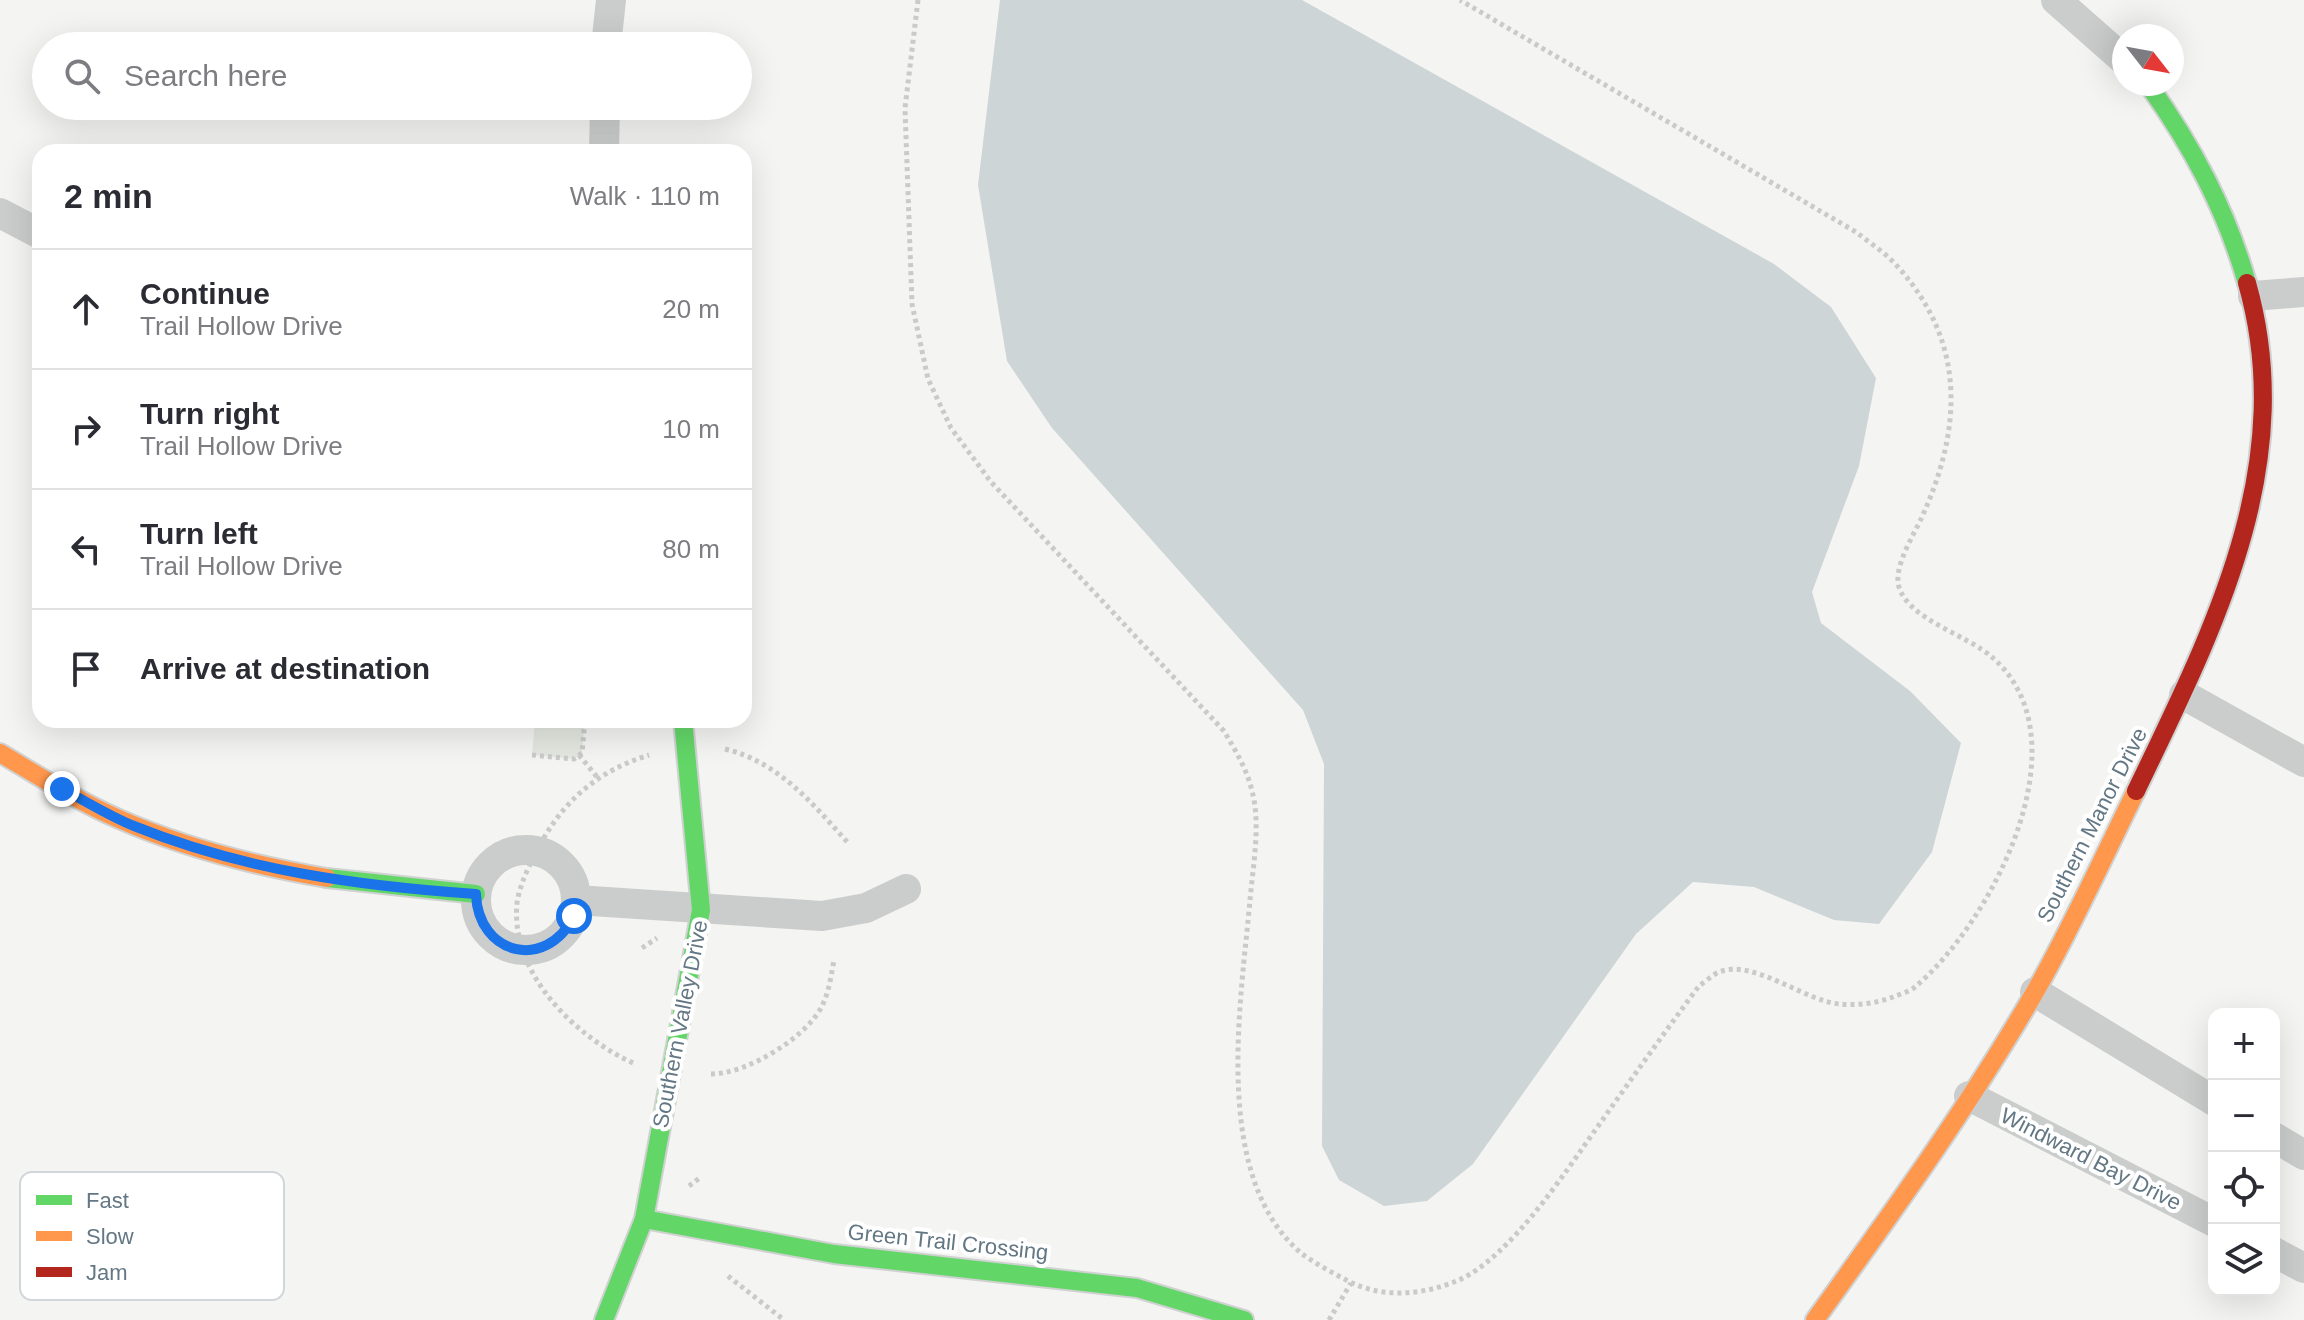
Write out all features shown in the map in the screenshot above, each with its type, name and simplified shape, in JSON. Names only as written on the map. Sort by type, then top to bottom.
[{"type":"street","points":[[608,32],[611,0]]},
{"type":"street","points":[[2056,0],[2112,49]]},
{"type":"street","name":"Southern Manor Drive","points":[[1815,1320],[1926,1163],[2035,992],[2184,695],[2230,580],[2250,508],[2263,439],[2262,353],[2253,296],[2211,185],[2178,123],[2157,96]]},
{"type":"street","points":[[604,144],[605,120]]},
{"type":"street","points":[[0,213],[32,230]]},
{"type":"street","points":[[2253,296],[2304,292]]},
{"type":"street","points":[[2184,695],[2304,762]]},
{"type":"street","name":"Southern Valley Drive","points":[[604,1320],[644,1219],[701,910],[684,728]]},
{"type":"street","points":[[0,753],[132,825],[229,859],[362,886],[476,894]]},
{"type":"street","points":[[521,849],[553,857],[566,868],[574,883],[576,900],[566,930],[539,949],[523,950],[493,938],[476,910],[476,894],[490,864],[521,849]]},
{"type":"street","points":[[576,900],[822,916],[866,908],[906,889]]},
{"type":"street","points":[[2035,992],[2208,1097]]},
{"type":"street","name":"Windward Bay Drive","points":[[1969,1096],[2208,1219]]},
{"type":"street","points":[[2280,1141],[2304,1155]]},
{"type":"street","name":"Green Trail Crossing","points":[[644,1219],[834,1254],[1137,1288],[1244,1320]]},
{"type":"street","points":[[2280,1255],[2304,1268]]},
{"type":"path","points":[[918,0],[905,108],[912,304],[928,379],[951,428],[991,482],[1224,731],[1242,762],[1253,794],[1255,848],[1236,1054],[1240,1122],[1250,1166],[1274,1221],[1301,1253],[1351,1283],[1411,1296],[1461,1279],[1498,1250],[1539,1210],[1699,986],[1720,971],[1772,979],[1838,1005],[1880,1002],[1913,989],[1951,951],[1982,909],[2012,846],[2032,779],[2030,731],[2021,694],[1993,658],[1907,604],[1897,584],[1905,553],[1941,477],[1950,433],[1953,385],[1940,333],[1920,296],[1897,265],[1856,232],[1460,0]]},
{"type":"path","points":[[532,755],[574,759],[579,755],[584,728]]},
{"type":"path","points":[[721,748],[764,762],[804,795],[849,844]]},
{"type":"path","points":[[579,755],[597,777]]},
{"type":"path","points":[[711,1074],[726,1074],[745,1068],[803,1029],[820,1010],[829,989],[834,960]]},
{"type":"path","points":[[1329,1320],[1351,1283]]},
{"type":"shaded area","points":[[1000,0],[1302,0],[1774,264],[1831,307],[1876,378],[1859,466],[1812,592],[1821,623],[1910,691],[1961,743],[1932,852],[1879,924],[1834,920],[1754,887],[1693,882],[1636,934],[1473,1164],[1427,1201],[1384,1206],[1339,1180],[1322,1146],[1324,764],[1303,710],[1052,428],[1007,361],[978,185]]},
{"type":"shaded area","points":[[534,728],[584,728],[582,753],[574,759],[532,755]]},
{"type":"traffic: fast","points":[[2156,96],[2206,179],[2229,229],[2247,283]]},
{"type":"traffic: fast","points":[[604,1320],[644,1219],[701,910],[684,728]]},
{"type":"traffic: fast","points":[[327,878],[476,894]]},
{"type":"traffic: fast","points":[[644,1219],[834,1254],[1137,1288],[1244,1320]]},
{"type":"traffic: slow","points":[[0,753],[88,804],[169,839],[221,855],[327,878]]},
{"type":"traffic: slow","points":[[1815,1320],[1929,1159],[2010,1034],[2062,943],[2136,791]]},
{"type":"traffic: jam","points":[[2136,791],[2219,608],[2240,545],[2255,482],[2262,417],[2260,351],[2247,283]]},
{"type":"route","points":[[62,789],[132,825],[229,859],[349,884],[476,894],[476,910],[482,925],[493,938],[507,947],[539,949],[554,942],[574,916]]}]
